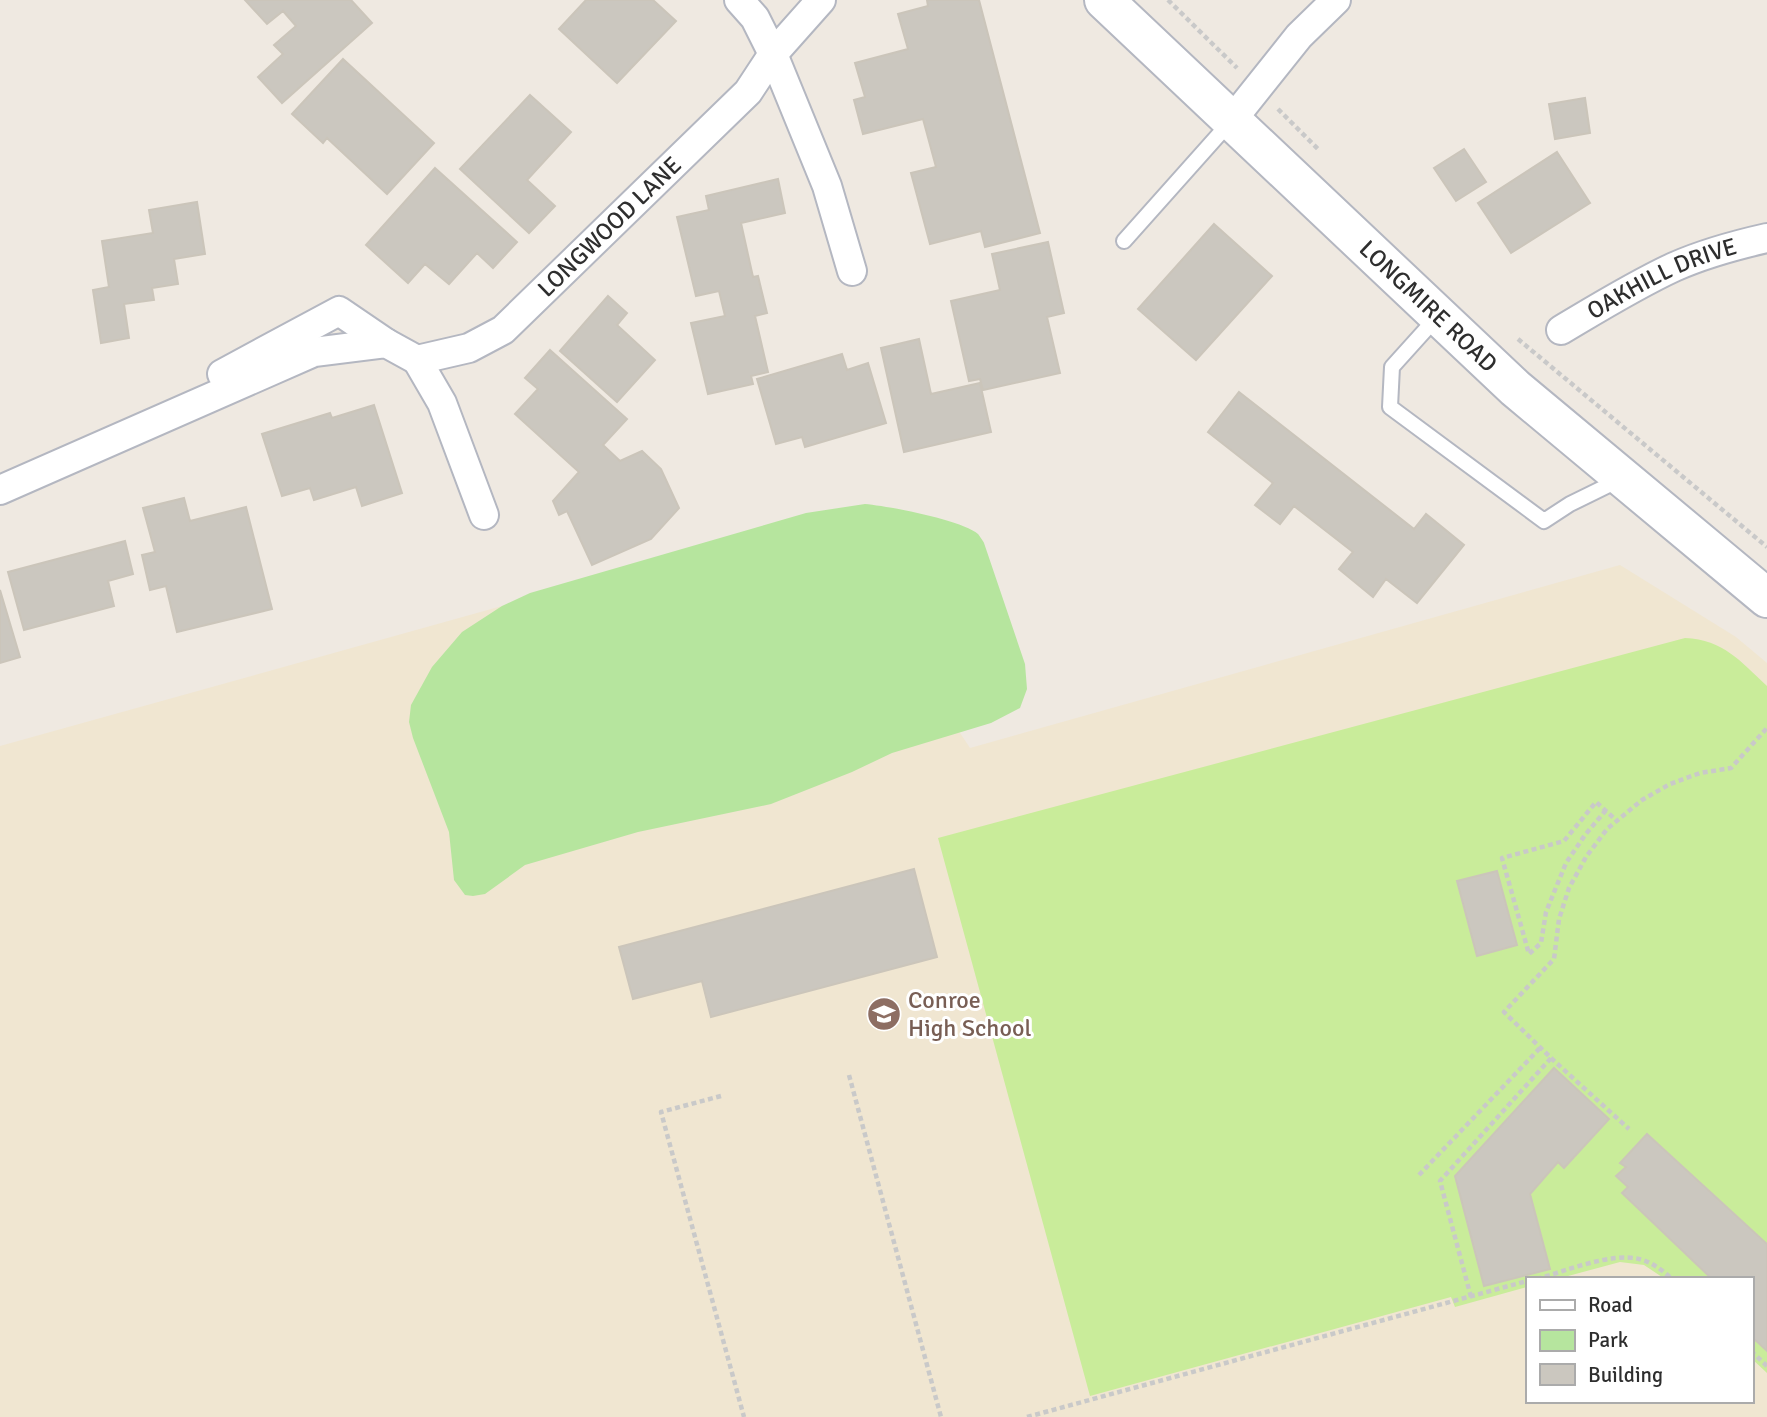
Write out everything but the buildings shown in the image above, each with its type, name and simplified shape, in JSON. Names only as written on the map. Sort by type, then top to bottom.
[{"type":"main road","name":"LONGMIRE ROAD","points":[[1104,0],[1515,388],[1767,598]]},
{"type":"street","points":[[739,0],[755,18],[774,54],[827,187],[852,271]]},
{"type":"street","name":"LONGWOOD LANE","points":[[417,360],[469,348],[503,330],[748,92],[774,54],[821,0]]},
{"type":"street","points":[[1231,120],[1299,36],[1336,0]]},
{"type":"street","name":"OAKHILL DRIVE","points":[[1561,330],[1637,285],[1677,266],[1734,246],[1767,238]]},
{"type":"street","points":[[48,468],[339,311],[417,360],[442,403],[484,515]]},
{"type":"street","points":[[0,490],[314,352],[386,343]]},
{"type":"lane","points":[[1124,241],[1231,120]]},
{"type":"lane","points":[[1438,316],[1392,367],[1390,407],[1544,521],[1570,504],[1623,478]]},
{"type":"path","points":[[1168,0],[1322,153]]},
{"type":"path","points":[[1515,336],[1767,547]]},
{"type":"path","points":[[1629,1129],[1504,1012],[1554,959],[1559,919],[1569,888],[1586,857],[1616,820],[1670,783],[1731,768],[1767,728]]},
{"type":"path","points":[[1606,810],[1566,863],[1549,904],[1541,943],[1529,954],[1502,858],[1564,841],[1596,802],[1606,810],[1616,820]]},
{"type":"path","points":[[1419,1175],[1540,1048]]},
{"type":"path","points":[[1471,1297],[1440,1181],[1551,1058]]},
{"type":"path","points":[[849,1075],[941,1417]]},
{"type":"path","points":[[721,1096],[662,1112],[744,1417]]},
{"type":"path","points":[[1544,1277],[1628,1257],[1653,1264],[1669,1277]]},
{"type":"path","points":[[1027,1417],[1526,1281]]},
{"type":"path","points":[[1753,1353],[1767,1366]]},
{"type":"shaded area","name":"Conroe High School","points":[[818,518],[970,748],[1620,565],[1736,637],[1767,663],[1767,1417],[0,1417],[0,746]]},
{"type":"green space","points":[[865,504],[941,519],[978,534],[984,543],[1025,664],[1027,689],[1020,708],[991,723],[892,753],[771,804],[638,832],[525,865],[485,894],[465,895],[454,880],[449,832],[409,722],[411,705],[432,667],[462,632],[502,606],[530,593],[806,513]]},
{"type":"green space","points":[[1685,638],[1721,647],[1767,686],[1767,1373],[1753,1360],[1753,1277],[1662,1277],[1644,1265],[1620,1262],[1564,1277],[1526,1277],[1526,1287],[1455,1307],[1451,1297],[1090,1396],[938,838]]},
{"type":"place","name":"Conroe High School","points":[[884,1014]]}]
